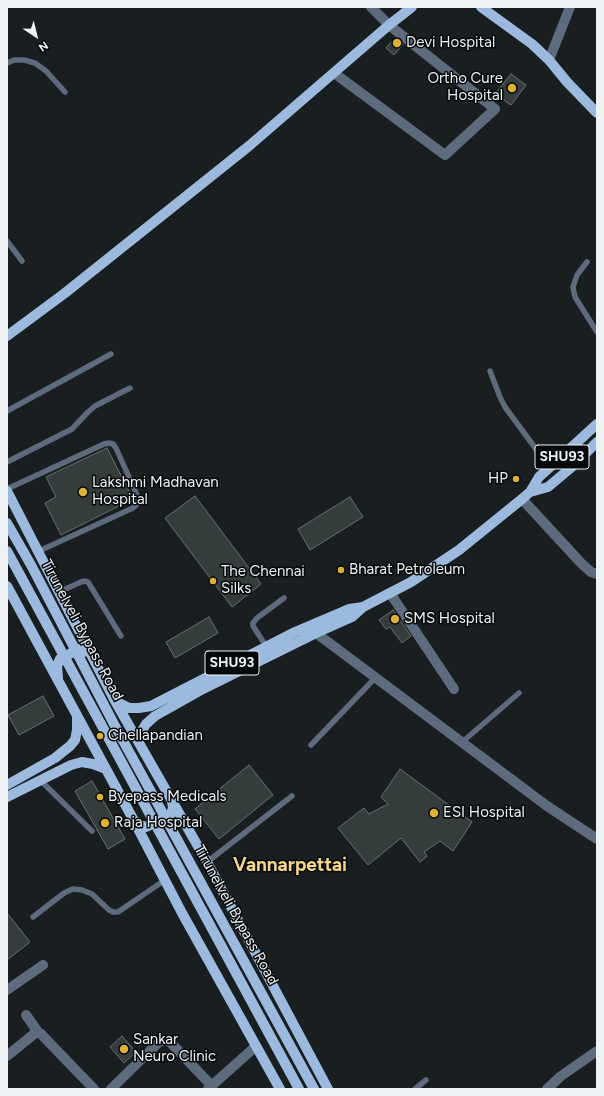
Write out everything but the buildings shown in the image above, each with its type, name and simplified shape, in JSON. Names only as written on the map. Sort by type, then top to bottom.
[{"type":"main road","points":[[7,336],[65,294],[249,146],[389,25],[412,7]]},
{"type":"main road","points":[[481,7],[532,44],[549,60],[567,82],[597,113]]},
{"type":"main road","name":"SHU93","points":[[137,739],[146,724],[155,716],[203,689],[316,633],[352,617],[363,607],[411,582],[459,550],[530,492],[540,477],[597,424]]},
{"type":"main road","name":"SHU93","points":[[530,492],[548,487],[573,466],[597,442]]},
{"type":"main road","points":[[7,490],[115,701],[207,862],[328,1089]]},
{"type":"main road","name":"Tirunelveli Bypass Road","points":[[7,523],[31,565],[115,726],[314,1089]]},
{"type":"main road","name":"Tirunelveli Bypass Road","points":[[7,551],[299,1089]]},
{"type":"main road","points":[[7,586],[255,1047],[280,1089]]},
{"type":"main road","name":"SHU93","points":[[115,701],[129,708],[151,706],[295,632],[349,608],[363,607]]},
{"type":"main road","points":[[58,682],[57,670],[60,659],[79,649],[93,659]]},
{"type":"main road","points":[[7,785],[55,758],[70,746],[75,740],[77,716]]},
{"type":"main road","points":[[7,797],[71,765],[82,762],[106,769]]},
{"type":"main road","points":[[133,819],[140,825],[146,827],[159,821],[171,814],[173,808],[172,799]]},
{"type":"street","points":[[334,73],[444,155],[494,109],[389,25],[371,7]]},
{"type":"street","points":[[549,60],[570,7]]},
{"type":"street","points":[[522,499],[581,563],[590,572],[597,574]]},
{"type":"street","points":[[390,593],[454,689]]},
{"type":"street","points":[[316,633],[547,806],[597,840]]},
{"type":"street","points":[[7,990],[43,965]]},
{"type":"street","points":[[26,1015],[38,1032],[94,1089]]},
{"type":"street","points":[[7,1056],[38,1032]]},
{"type":"street","points":[[111,1089],[158,1043],[163,1040],[167,1040],[171,1044],[210,1087],[255,1047]]},
{"type":"street","points":[[547,1089],[561,1076],[597,1051]]},
{"type":"lane","points":[[7,63],[14,60],[24,60],[35,63],[46,71],[65,92]]},
{"type":"lane","points":[[7,241],[22,260]]},
{"type":"lane","points":[[587,262],[577,276],[573,287],[575,297],[597,332]]},
{"type":"lane","points":[[7,411],[110,354]]},
{"type":"lane","points":[[490,371],[505,407],[550,468]]},
{"type":"lane","points":[[7,462],[72,429],[95,406],[130,388]]},
{"type":"lane","points":[[7,490],[104,444],[112,444],[116,448],[137,495],[137,504],[133,508],[39,551]]},
{"type":"lane","points":[[59,592],[81,582],[88,582],[121,636]]},
{"type":"lane","points":[[266,646],[253,626],[253,623],[257,618],[284,598]]},
{"type":"lane","points":[[311,745],[376,677]]},
{"type":"lane","points":[[461,742],[519,693]]},
{"type":"lane","points":[[40,780],[92,831]]},
{"type":"lane","points":[[207,862],[292,796]]},
{"type":"lane","points":[[33,918],[64,893],[72,889],[82,890],[92,894],[108,910],[118,912],[165,880]]},
{"type":"lane","points":[[415,1089],[426,1080]]},
{"type":"place","name":"Devi Hospital","points":[[397,43]]},
{"type":"place","name":"Ortho Cure Hospital","points":[[512,88]]},
{"type":"place","name":"HP","points":[[516,479]]},
{"type":"place","name":"Lakshmi Madhavan Hospital","points":[[83,492]]},
{"type":"place","name":"Bharat Petroleum","points":[[341,570]]},
{"type":"place","name":"The Chennai Silks","points":[[213,581]]},
{"type":"place","name":"SMS Hospital","points":[[395,619]]},
{"type":"place","name":"Chellapandian","points":[[100,736]]},
{"type":"place","name":"Byepass Medicals","points":[[100,797]]},
{"type":"place","name":"ESI Hospital","points":[[434,813]]},
{"type":"place","name":"Raja Hospital","points":[[105,823]]},
{"type":"place","name":"Sankar Neuro Clinic","points":[[124,1049]]},
{"type":"district","name":"Vannarpettai","points":[[290,865]]}]
